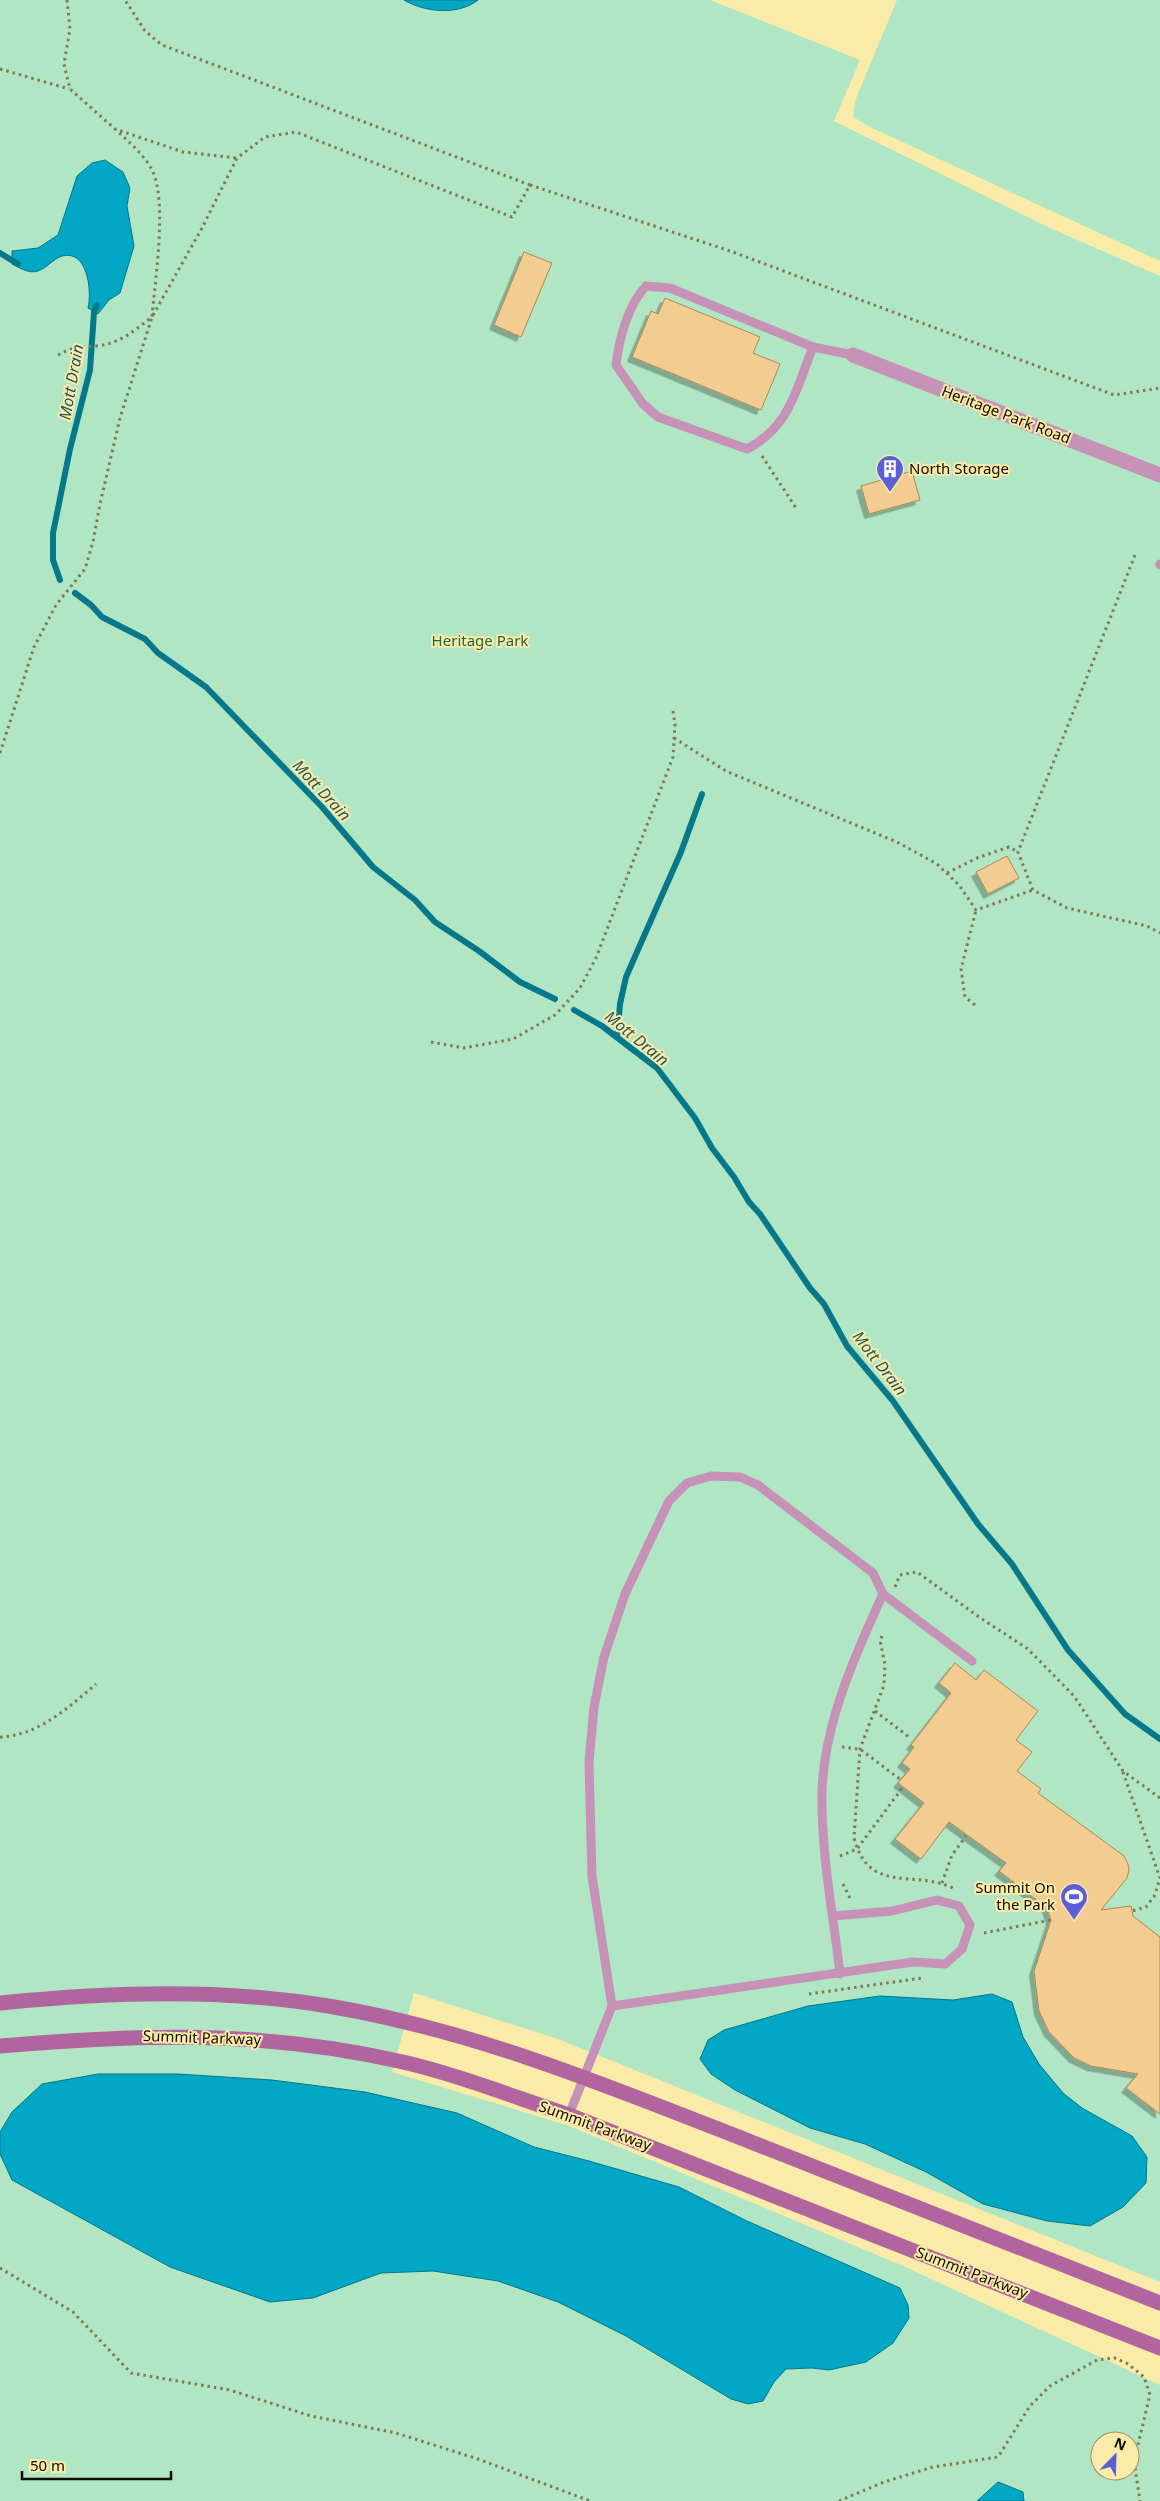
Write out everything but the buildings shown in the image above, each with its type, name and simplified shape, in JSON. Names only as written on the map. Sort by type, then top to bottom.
[{"type":"street","name":"Heritage Park Road","points":[[853,356],[1160,475]]},
{"type":"street","points":[[0,2003],[79,1995],[180,1993],[247,1997],[331,2006],[409,2021],[474,2039],[584,2076],[1160,2303]]},
{"type":"street","name":"Summit Parkway","points":[[0,2046],[134,2036],[199,2036],[247,2038],[329,2047],[404,2062],[472,2082],[568,2115],[1160,2348]]},
{"type":"lane","points":[[813,347],[782,421],[766,439],[747,450],[658,417],[643,404],[616,365],[618,346],[637,295],[646,286],[670,288],[813,347],[853,356]]},
{"type":"lane","points":[[568,2115],[612,2006],[592,1876],[589,1762],[594,1707],[604,1657],[625,1594],[669,1501],[687,1484],[711,1476],[740,1477],[758,1485],[874,1573],[883,1594],[972,1661]]},
{"type":"lane","points":[[840,1974],[823,1845],[822,1791],[829,1738],[862,1640],[883,1594]]},
{"type":"lane","points":[[612,2006],[913,1962],[945,1964],[962,1949],[970,1925],[959,1906],[937,1900],[892,1911],[833,1916]]},
{"type":"path","points":[[67,0],[70,29],[64,64],[70,89]]},
{"type":"path","points":[[125,0],[145,32],[162,45],[530,185],[733,252],[1114,395],[1160,388]]},
{"type":"path","points":[[0,69],[70,89],[139,152],[153,172],[159,194],[152,317]]},
{"type":"path","points":[[115,129],[183,152],[237,158]]},
{"type":"path","points":[[0,753],[34,648],[56,605],[85,569],[93,542],[120,418],[152,317],[202,228],[237,158],[265,137],[296,132],[512,217],[530,185]]},
{"type":"path","points":[[58,356],[68,349],[116,341],[152,317]]},
{"type":"path","points":[[756,445],[764,462],[796,508]]},
{"type":"path","points":[[1018,852],[1135,555]]},
{"type":"path","points":[[431,1042],[464,1048],[513,1039],[555,1016],[580,988],[596,958],[673,757],[673,711]]},
{"type":"path","points":[[674,738],[726,771],[899,843],[938,864],[959,885],[976,910],[961,969],[965,997],[975,1005]]},
{"type":"path","points":[[947,873],[977,858],[1009,847],[1018,852],[1032,890],[1067,908],[1147,926],[1160,933]]},
{"type":"path","points":[[976,910],[1032,890]]},
{"type":"path","points":[[892,1601],[894,1589],[900,1575],[916,1572],[978,1618],[1028,1649],[1074,1696],[1122,1771],[1160,1878],[1155,1895],[1146,1907],[1132,1910]]},
{"type":"path","points":[[883,1633],[880,1640],[885,1665],[884,1685],[875,1711],[861,1740],[854,1838],[857,1849],[864,1863],[881,1876],[942,1883],[957,1890]]},
{"type":"path","points":[[0,1737],[16,1737],[60,1715],[96,1684]]},
{"type":"path","points":[[875,1711],[909,1736]]},
{"type":"path","points":[[860,1749],[901,1780]]},
{"type":"path","points":[[1122,1771],[1160,1798]]},
{"type":"path","points":[[840,1862],[840,1854],[857,1849],[904,1787]]},
{"type":"path","points":[[942,1883],[952,1855],[966,1836]]},
{"type":"path","points":[[842,1877],[850,1898],[858,1901]]},
{"type":"path","points":[[926,1886],[934,1882]]},
{"type":"path","points":[[984,1933],[1051,1920]]},
{"type":"path","points":[[981,1940],[984,1933],[983,1927]]},
{"type":"path","points":[[808,1994],[926,1978]]},
{"type":"path","points":[[0,2268],[73,2312],[132,2373],[230,2390],[311,2416],[396,2433],[478,2459],[590,2501]]},
{"type":"path","points":[[838,2501],[884,2482],[932,2468],[998,2457],[1030,2406],[1050,2386],[1097,2360],[1115,2358],[1128,2364],[1144,2377],[1150,2394],[1134,2461],[1140,2501]]},
{"type":"green space","name":"Heritage Park","points":[[0,0],[710,0],[860,60],[834,121],[1050,228],[1160,276],[1160,2282],[558,2039],[414,1993],[392,2072],[567,2125],[901,2265],[1160,2385],[1160,2501],[0,2501]]},
{"type":"green space","points":[[897,0],[1160,0],[1160,261],[870,127],[853,117],[855,101]]},
{"type":"water","points":[[404,0],[478,0],[461,8],[441,10],[421,7]]},
{"type":"water","points":[[105,160],[123,172],[130,188],[127,206],[134,246],[120,293],[109,300],[98,314],[88,308],[89,292],[86,273],[78,259],[71,256],[62,256],[41,270],[31,272],[12,264],[12,251],[38,248],[58,235],[77,176],[92,163]]},
{"type":"water","points":[[992,1994],[1012,2002],[1023,2037],[1039,2064],[1063,2093],[1082,2108],[1132,2136],[1147,2157],[1146,2183],[1123,2207],[1090,2226],[1047,2221],[983,2204],[926,2172],[865,2144],[810,2128],[735,2090],[711,2074],[700,2059],[708,2040],[724,2030],[808,2006],[880,1996],[953,2000]]},
{"type":"water","points":[[98,2074],[178,2074],[272,2080],[365,2092],[457,2113],[534,2147],[679,2187],[747,2221],[900,2288],[908,2305],[909,2318],[893,2343],[866,2362],[829,2370],[812,2368],[786,2369],[774,2382],[763,2401],[748,2404],[731,2399],[626,2336],[558,2302],[498,2281],[433,2271],[381,2273],[313,2298],[270,2302],[170,2267],[12,2180],[0,2154],[0,2132],[12,2112],[42,2084]]},
{"type":"water","points":[[998,2482],[1023,2492],[1024,2501],[977,2501]]},
{"type":"waterway","name":"Mott Drain","points":[[0,253],[18,264]]},
{"type":"waterway","name":"Mott Drain","points":[[60,580],[53,560],[53,533],[70,449],[90,370],[94,312],[97,305]]},
{"type":"waterway","name":"Mott Drain","points":[[75,593],[91,605],[102,617],[145,639],[158,653],[206,687],[322,807],[373,867],[415,900],[435,922],[479,951],[520,982],[555,999]]},
{"type":"waterway","points":[[617,1037],[620,1004],[626,977],[681,852],[702,794]]},
{"type":"waterway","name":"Mott Drain","points":[[574,1010],[602,1026],[657,1068],[695,1118],[712,1148],[734,1177],[749,1202],[760,1214],[810,1288],[824,1304],[847,1346],[893,1401],[978,1524],[1012,1564],[1068,1650],[1125,1714],[1160,1739]]},
{"type":"place","name":"North Storage","points":[[890,493]]},
{"type":"place","name":"Summit On the Park","points":[[1074,1921]]}]
